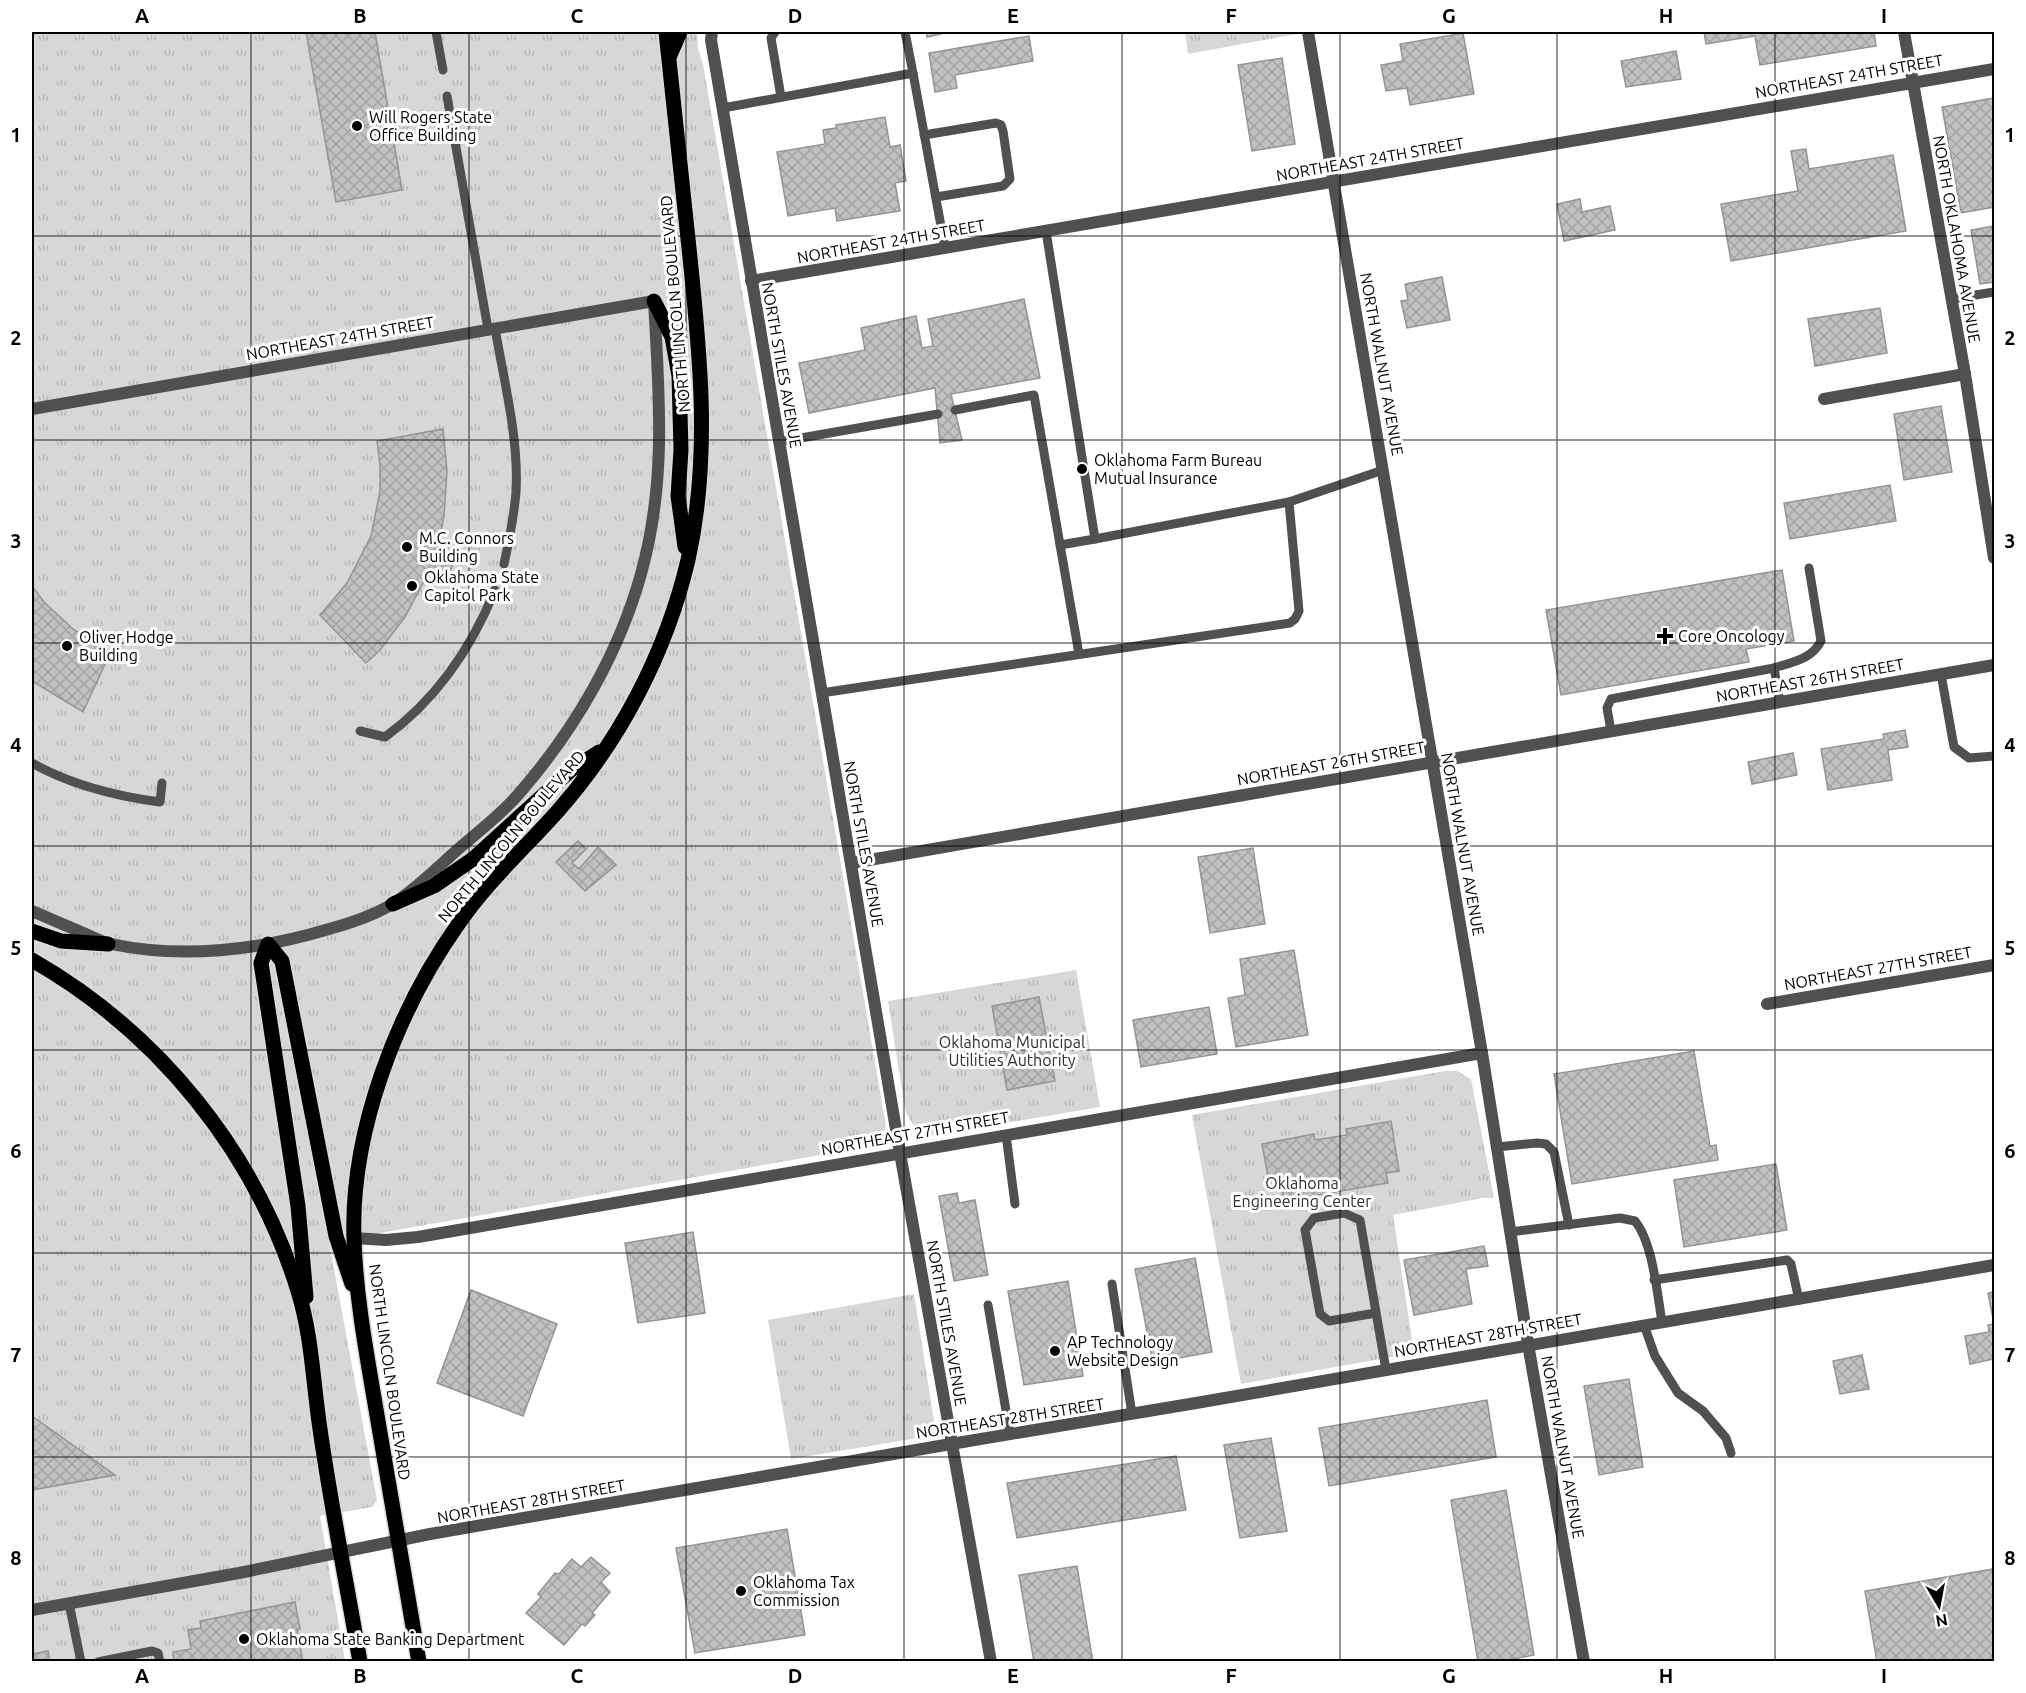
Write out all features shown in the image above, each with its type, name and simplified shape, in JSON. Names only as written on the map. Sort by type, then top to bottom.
[{"type":"main road","name":"NORTH LINCOLN BOULEVARD","points":[[418,1662],[359,1307],[353,1238],[362,1145],[388,1058],[412,1001],[427,973],[459,921],[506,864],[558,810],[609,745],[638,695],[668,625],[687,561],[699,494],[703,420],[697,323],[666,32]]},
{"type":"main road","points":[[669,58],[680,32]]},
{"type":"main road","points":[[654,301],[672,337],[679,376],[681,438],[678,496],[687,561]]},
{"type":"main road","points":[[393,904],[434,886],[473,859],[571,770],[609,745]]},
{"type":"main road","points":[[32,931],[61,941],[108,944]]},
{"type":"main road","points":[[268,944],[282,961],[336,1236],[359,1307]]},
{"type":"main road","points":[[268,944],[261,963],[298,1206],[309,1337],[320,1429],[360,1662]]},
{"type":"main road","points":[[32,960],[96,1002],[129,1028],[163,1062],[222,1135],[256,1189],[279,1238],[298,1291],[309,1337]]},
{"type":"street","name":"NORTH STILES AVENUE","points":[[712,32],[711,40],[750,281],[900,1153],[991,1662]]},
{"type":"street","name":"NORTH WALNUT AVENUE","points":[[1308,32],[1482,1053],[1528,1344],[1584,1662]]},
{"type":"street","name":"NORTH OKLAHOMA AVENUE","points":[[1904,32],[1965,374],[1995,558]]},
{"type":"street","name":"NORTHEAST 24TH STREET","points":[[750,281],[1995,69]]},
{"type":"street","name":"NORTHEAST 24TH STREET","points":[[32,409],[654,301]]},
{"type":"street","points":[[32,911],[108,944],[141,949],[186,952],[268,944],[351,923],[393,904],[488,824],[522,790],[576,719],[596,685],[629,613],[651,531],[660,458],[661,422],[654,301]]},
{"type":"street","points":[[1824,399],[1965,374]]},
{"type":"street","name":"NORTHEAST 26TH STREET","points":[[852,864],[1995,665]]},
{"type":"street","name":"NORTHEAST 27TH STREET","points":[[1767,1004],[1995,965]]},
{"type":"street","name":"NORTHEAST 27TH STREET","points":[[353,1238],[386,1240],[418,1237],[1482,1053]]},
{"type":"street","name":"NORTHEAST 28TH STREET","points":[[32,1610],[398,1541],[1995,1265]]},
{"type":"lane","points":[[436,32],[442,70]]},
{"type":"lane","points":[[775,32],[771,38],[781,97]]},
{"type":"lane","points":[[905,32],[945,248]]},
{"type":"lane","points":[[723,108],[913,74]]},
{"type":"lane","points":[[447,96],[511,422],[516,491],[512,528],[504,564]]},
{"type":"lane","points":[[924,135],[996,123],[1001,125],[1003,130],[1010,179],[1008,183],[1003,186],[936,197]]},
{"type":"lane","points":[[1046,231],[1095,539]]},
{"type":"lane","points":[[1951,299],[1995,292]]},
{"type":"lane","points":[[955,410],[1034,395],[1079,654]]},
{"type":"lane","points":[[778,442],[938,414]]},
{"type":"lane","points":[[1060,545],[1289,502],[1383,470]]},
{"type":"lane","points":[[821,693],[1290,623],[1299,611],[1289,502]]},
{"type":"lane","points":[[1611,731],[1607,708],[1611,699],[1774,668],[1816,652],[1821,641],[1809,568]]},
{"type":"lane","points":[[360,731],[385,737],[405,723],[428,700],[469,646],[495,590]]},
{"type":"lane","points":[[1774,668],[1780,702]]},
{"type":"lane","points":[[1941,674],[1954,747],[1969,758],[1995,756]]},
{"type":"lane","points":[[32,763],[93,788],[134,799],[160,802],[162,783]]},
{"type":"lane","points":[[1006,1135],[1015,1204]]},
{"type":"lane","points":[[1497,1148],[1538,1143],[1546,1144],[1554,1152],[1569,1225]]},
{"type":"lane","points":[[1376,1313],[1329,1321],[1320,1314],[1305,1230],[1314,1218],[1344,1213],[1360,1220],[1386,1370]]},
{"type":"lane","points":[[1510,1232],[1620,1218],[1635,1221],[1645,1236],[1662,1322]]},
{"type":"lane","points":[[1654,1280],[1787,1260],[1791,1264],[1799,1300]]},
{"type":"lane","points":[[1112,1284],[1132,1414]]},
{"type":"lane","points":[[988,1305],[1010,1434]]},
{"type":"lane","points":[[1644,1325],[1655,1356],[1678,1393],[1703,1411],[1726,1438],[1731,1453]]},
{"type":"lane","points":[[69,1603],[81,1662]]},
{"type":"lane","points":[[98,1662],[152,1650],[158,1653],[160,1662]]},
{"type":"green space","name":"Oklahoma State Capitol Park","points":[[32,32],[697,32],[698,49],[703,64],[886,1126],[882,1135],[860,1148],[329,1242],[377,1500],[372,1507],[320,1516],[345,1661],[32,1662]]},
{"type":"green space","points":[[1185,32],[1296,32],[1297,34],[1188,54]]},
{"type":"green space","name":"Oklahoma Municipal Utilities Authority","points":[[1076,970],[1100,1107],[934,1135],[924,1133],[916,1127],[905,1109],[888,1001]]},
{"type":"green space","name":"Oklahoma Engineering Center","points":[[1445,1071],[1457,1071],[1471,1079],[1494,1198],[1483,1198],[1393,1215],[1414,1353],[1241,1384],[1192,1115]]},
{"type":"green space","points":[[914,1294],[934,1421],[921,1435],[912,1439],[791,1459],[768,1320]]},
{"type":"building","name":"Will Rogers State Office Building","points":[[306,32],[375,32],[402,190],[336,202]]},
{"type":"building","points":[[926,32],[940,32],[941,34],[927,37]]},
{"type":"building","points":[[1704,32],[1874,32],[1876,46],[1760,65],[1755,36],[1706,44]]},
{"type":"building","points":[[1463,33],[1474,94],[1410,105],[1407,88],[1386,91],[1381,65],[1403,61],[1400,44]]},
{"type":"building","points":[[1029,36],[1033,61],[955,75],[957,88],[935,92],[929,53]]},
{"type":"building","points":[[1676,51],[1681,79],[1626,87],[1621,61]]},
{"type":"building","points":[[1282,58],[1295,144],[1252,151],[1238,65]]},
{"type":"building","points":[[1994,98],[1994,207],[1961,213],[1942,107]]},
{"type":"building","points":[[885,117],[890,147],[900,145],[906,181],[895,183],[900,211],[837,221],[835,208],[788,216],[777,152],[825,144],[823,130],[836,128],[836,125]]},
{"type":"building","points":[[1806,149],[1809,169],[1893,155],[1906,231],[1731,261],[1721,204],[1798,191],[1791,151]]},
{"type":"building","points":[[1580,199],[1582,212],[1610,206],[1615,230],[1564,241],[1557,204]]},
{"type":"building","points":[[1994,226],[1994,282],[1980,284],[1971,230]]},
{"type":"building","points":[[1442,277],[1450,320],[1407,328],[1401,301],[1408,300],[1405,284]]},
{"type":"building","points":[[1024,299],[1040,378],[951,394],[962,440],[940,443],[935,388],[809,413],[799,363],[865,350],[861,328],[916,316],[922,348],[933,346],[928,319]]},
{"type":"building","points":[[1880,308],[1887,353],[1815,366],[1808,319]]},
{"type":"building","points":[[1941,406],[1952,472],[1904,480],[1894,414]]},
{"type":"building","name":"M.C. Connors Building","points":[[443,429],[447,471],[444,516],[439,542],[449,545],[447,550],[456,553],[450,572],[441,570],[439,575],[429,572],[405,617],[380,650],[366,663],[320,615],[347,583],[371,536],[380,491],[377,441]]},
{"type":"building","points":[[1890,485],[1896,521],[1790,539],[1784,503]]},
{"type":"building","points":[[1782,570],[1794,641],[1746,649],[1749,662],[1561,695],[1546,610]]},
{"type":"building","name":"Oliver Hodge Building","points":[[32,586],[44,602],[74,630],[111,651],[83,712],[32,681]]},
{"type":"building","points":[[1905,730],[1908,747],[1888,750],[1892,780],[1828,790],[1821,749],[1884,739],[1883,734]]},
{"type":"building","points":[[1793,753],[1797,775],[1752,784],[1748,762]]},
{"type":"building","points":[[578,841],[586,849],[572,863],[579,869],[598,847],[616,865],[585,891],[556,862]]},
{"type":"building","points":[[1253,848],[1265,924],[1210,933],[1198,857]]},
{"type":"building","points":[[1294,950],[1308,1035],[1236,1047],[1228,998],[1245,995],[1240,959]]},
{"type":"building","points":[[1039,997],[1055,1081],[1007,1090],[992,1006]]},
{"type":"building","points":[[1209,1007],[1217,1054],[1141,1067],[1133,1020]]},
{"type":"building","points":[[1694,1051],[1710,1146],[1716,1145],[1718,1160],[1572,1184],[1554,1074]]},
{"type":"building","points":[[1391,1121],[1399,1171],[1386,1173],[1388,1183],[1284,1201],[1282,1185],[1270,1187],[1262,1144],[1314,1134],[1315,1140],[1347,1135],[1346,1129]]},
{"type":"building","points":[[1776,1164],[1787,1230],[1684,1247],[1674,1180]]},
{"type":"building","points":[[957,1193],[959,1203],[975,1200],[988,1275],[954,1281],[939,1196]]},
{"type":"building","points":[[693,1232],[705,1313],[638,1323],[625,1243]]},
{"type":"building","points":[[1484,1246],[1488,1266],[1466,1269],[1472,1304],[1414,1315],[1404,1260]]},
{"type":"building","points":[[1195,1258],[1212,1352],[1153,1363],[1135,1269]]},
{"type":"building","points":[[1068,1281],[1083,1376],[1024,1385],[1008,1291]]},
{"type":"building","points":[[471,1290],[557,1324],[523,1416],[437,1383]]},
{"type":"building","points":[[1994,1292],[1994,1324],[1988,1293]]},
{"type":"building","points":[[1994,1324],[1994,1359],[1970,1364],[1965,1336],[1989,1332],[1988,1325]]},
{"type":"building","points":[[1862,1355],[1869,1389],[1840,1394],[1833,1361]]},
{"type":"building","points":[[1629,1379],[1643,1467],[1599,1475],[1584,1386]]},
{"type":"building","points":[[1487,1400],[1496,1457],[1329,1486],[1319,1428]]},
{"type":"building","points":[[32,1416],[115,1475],[32,1490]]},
{"type":"building","points":[[1271,1438],[1287,1531],[1240,1538],[1224,1445]]},
{"type":"building","points":[[1176,1456],[1186,1510],[1017,1538],[1007,1483]]},
{"type":"building","points":[[1506,1490],[1534,1655],[1497,1662],[1478,1662],[1451,1500]]},
{"type":"building","name":"Oklahoma Tax Commission","points":[[787,1529],[805,1635],[695,1653],[676,1548]]},
{"type":"building","points":[[591,1557],[610,1573],[601,1582],[610,1592],[592,1613],[595,1615],[585,1626],[582,1624],[564,1645],[526,1613],[541,1597],[538,1594],[555,1573],[559,1574],[572,1559],[581,1567]]},
{"type":"building","points":[[1077,1566],[1093,1662],[1034,1662],[1019,1575]]},
{"type":"building","points":[[1993,1569],[1994,1662],[1877,1662],[1865,1591]]},
{"type":"building","name":"Oklahoma State Banking Department","points":[[295,1602],[303,1662],[174,1662],[173,1652],[191,1649],[188,1630],[201,1628],[200,1621]]},
{"type":"building","points":[[48,1651],[50,1662],[32,1662],[32,1654]]},
{"type":"place","name":"Will Rogers State Office Building","points":[[357,126]]},
{"type":"place","name":"Oklahoma Farm Bureau Mutual Insurance","points":[[1082,469]]},
{"type":"place","name":"M.C. Connors Building","points":[[407,547]]},
{"type":"place","name":"Oklahoma State Capitol Park","points":[[412,586]]},
{"type":"place","name":"Core Oncology","points":[[1665,636]]},
{"type":"place","name":"Oliver Hodge Building","points":[[67,646]]},
{"type":"place","name":"AP Technology Website Design","points":[[1055,1351]]},
{"type":"place","name":"Oklahoma Tax Commission","points":[[741,1591]]},
{"type":"place","name":"Oklahoma State Banking Department","points":[[244,1639]]}]
